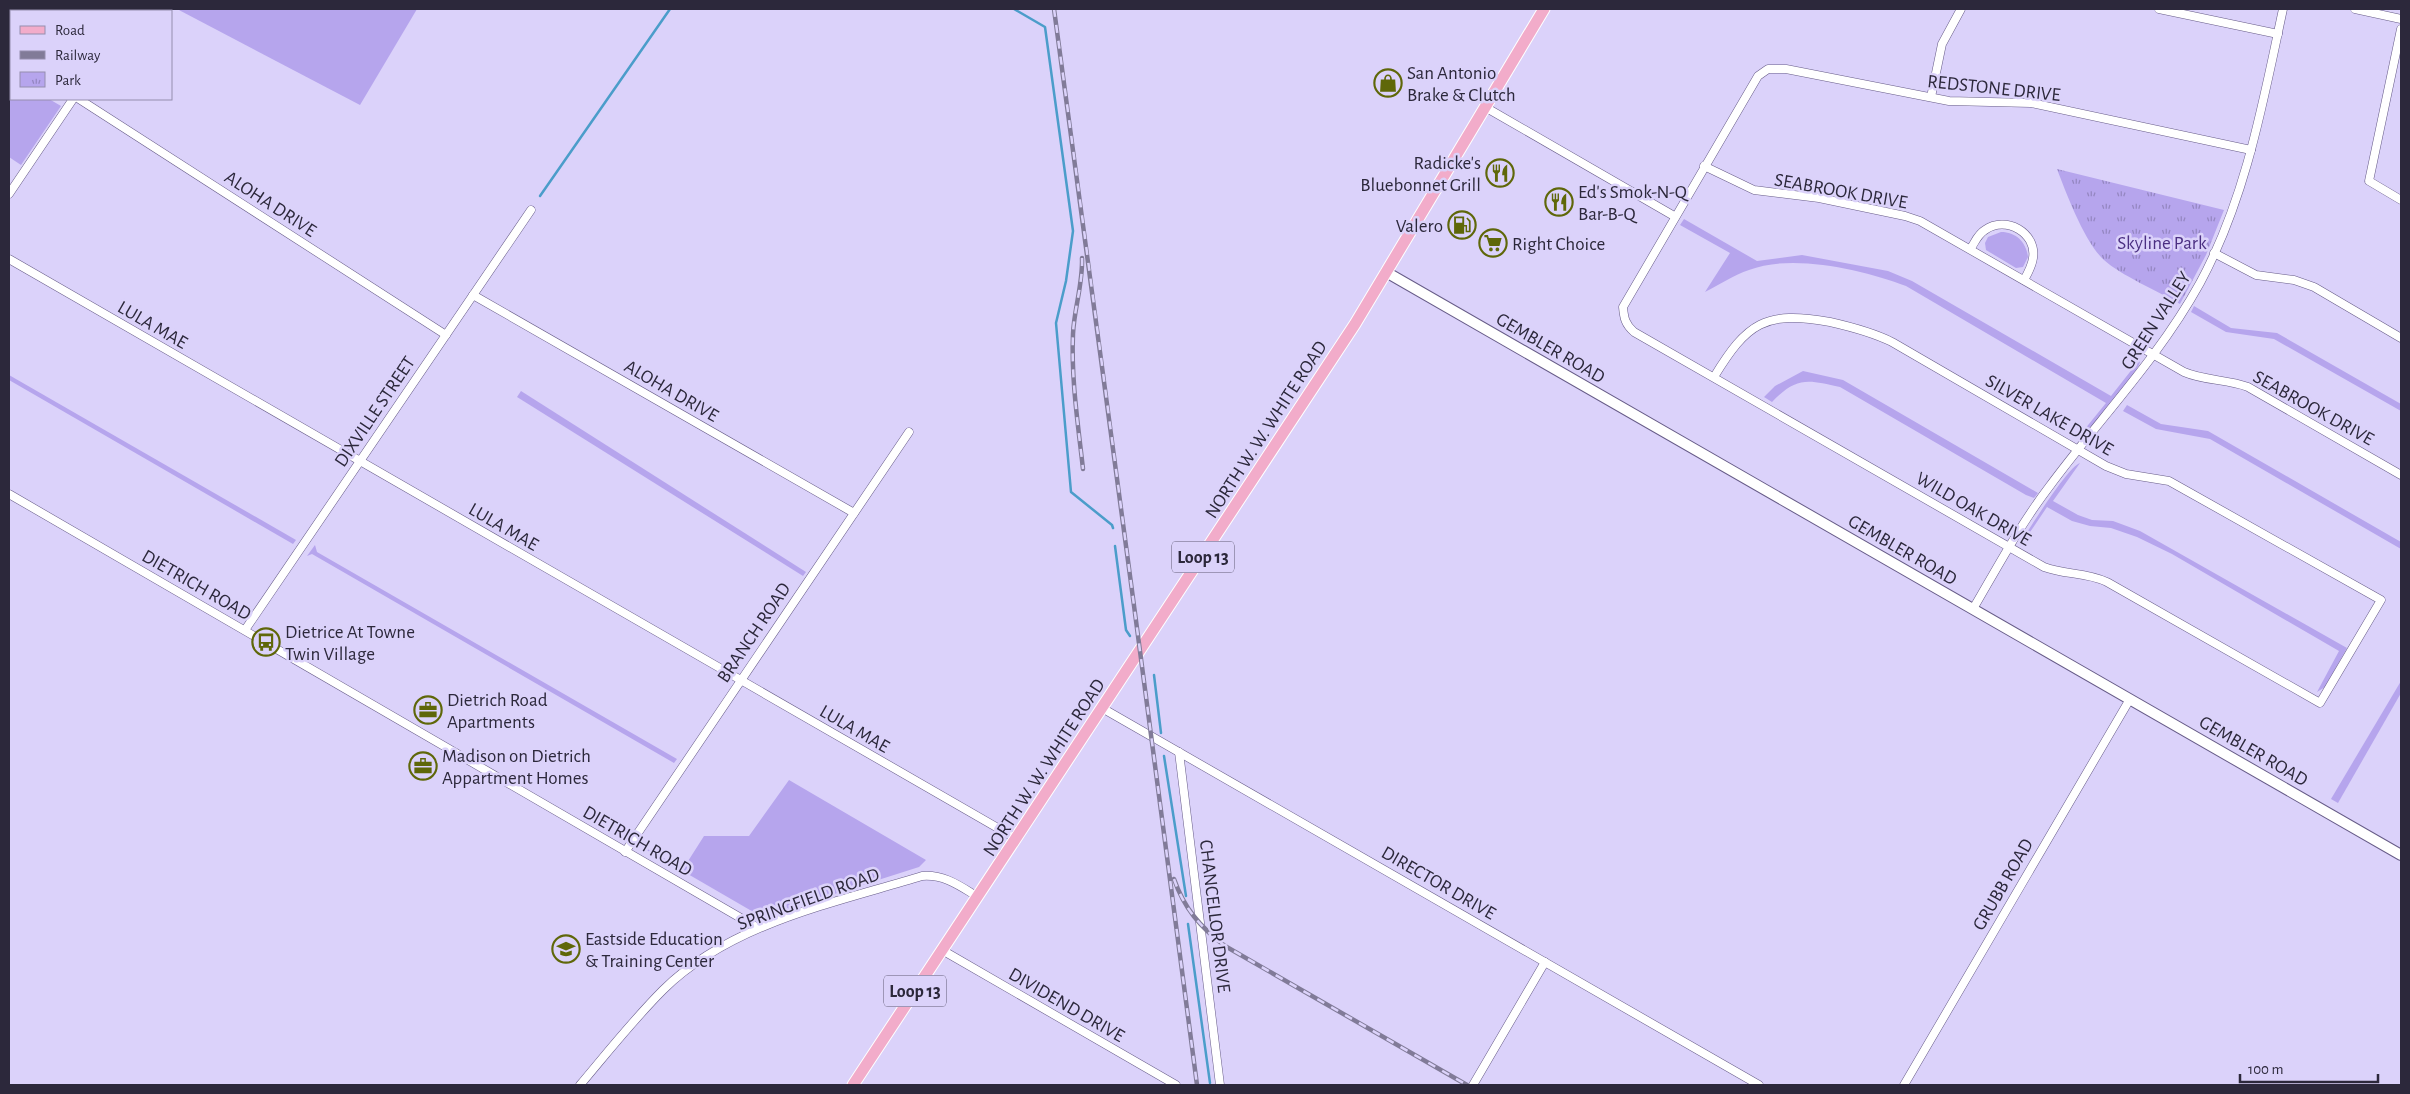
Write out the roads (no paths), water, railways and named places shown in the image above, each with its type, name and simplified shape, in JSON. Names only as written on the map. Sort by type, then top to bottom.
[{"type":"main road","name":"NORTH W. W. WHITE ROAD","points":[[853,1085],[1314,387],[1386,272],[1544,9]]},
{"type":"main road","name":"GEMBLER ROAD","points":[[1386,272],[2401,855]]},
{"type":"street","points":[[1931,97],[1942,44],[1961,9]]},
{"type":"street","points":[[2159,9],[2278,34]]},
{"type":"street","name":"GREEN VALLEY","points":[[1973,609],[2009,547],[2048,488],[2124,396],[2174,327],[2214,253],[2242,184],[2263,104],[2283,9]]},
{"type":"street","points":[[2355,9],[2401,19]]},
{"type":"street","points":[[2401,29],[2368,181],[2401,200]]},
{"type":"street","name":"REDSTONE DRIVE","points":[[1704,166],[1758,76],[1774,68],[1949,101],[2031,103],[2251,150]]},
{"type":"street","points":[[9,194],[72,100]]},
{"type":"street","name":"ALOHA DRIVE","points":[[81,100],[446,335]]},
{"type":"street","points":[[1485,108],[1674,216],[1704,166]]},
{"type":"street","name":"SEABROOK DRIVE","points":[[1704,166],[1754,190],[1819,198],[1905,216],[1936,229],[2194,377],[2230,382],[2248,387],[2401,474]]},
{"type":"street","name":"DIXVILLE STREET","points":[[245,630],[531,210]]},
{"type":"street","name":"WILD OAK DRIVE","points":[[1674,216],[1623,307],[1627,326],[1634,332],[2009,547],[2052,570],[2088,574],[2107,582],[2320,703]]},
{"type":"street","points":[[1970,248],[1981,233],[1992,226],[2002,224],[2018,228],[2029,238],[2034,255],[2031,267],[2024,280]]},
{"type":"street","points":[[2214,253],[2256,275],[2294,280],[2314,287],[2401,338]]},
{"type":"street","name":"LULA MAE","points":[[9,259],[1017,839]]},
{"type":"street","name":"ALOHA DRIVE","points":[[473,295],[854,513]]},
{"type":"street","name":"SILVER LAKE DRIVE","points":[[1714,377],[1735,344],[1750,331],[1767,321],[1778,318],[1803,317],[1851,326],[1876,334],[1892,342],[2117,471],[2169,481],[2380,600],[2320,703]]},
{"type":"street","name":"BRANCH ROAD","points":[[625,852],[739,680],[909,432]]},
{"type":"street","name":"DIETRICH ROAD","points":[[9,494],[758,928]]},
{"type":"street","name":"GRUBB ROAD","points":[[1904,1085],[2130,699]]},
{"type":"street","name":"DIRECTOR DRIVE","points":[[1102,708],[1759,1085]]},
{"type":"street","name":"CHANCELLOR DRIVE","points":[[1178,752],[1220,1085]]},
{"type":"street","name":"SPRINGFIELD ROAD","points":[[580,1085],[664,990],[697,962],[758,928],[922,876],[931,875],[947,879],[978,897]]},
{"type":"street","name":"DIVIDEND DRIVE","points":[[942,950],[1176,1085]]},
{"type":"street","points":[[1473,1085],[1545,962]]},
{"type":"waterway","points":[[540,196],[670,9]]},
{"type":"waterway","points":[[1014,9],[1045,27],[1073,231],[1066,281],[1056,323],[1071,492],[1112,525],[1113,528]]},
{"type":"waterway","points":[[1115,546],[1126,630],[1130,636]]},
{"type":"waterway","points":[[1154,675],[1161,733]]},
{"type":"waterway","points":[[1164,756],[1186,896]]},
{"type":"waterway","points":[[1188,924],[1210,1083]]},
{"type":"railway","points":[[1054,9],[1197,1085]]},
{"type":"railway","points":[[1082,258],[1074,325],[1073,368],[1083,469]]},
{"type":"railway","points":[[1174,879],[1183,899],[1194,916],[1208,932],[1225,946],[1467,1085]]},
{"type":"place","name":"San Antonio Brake & Clutch","points":[[1388,83]]},
{"type":"place","name":"Radicke's Bluebonnet Grill","points":[[1500,173]]},
{"type":"place","name":"Ed's Smok-N-Q Bar-B-Q","points":[[1559,202]]},
{"type":"place","name":"Valero","points":[[1462,225]]},
{"type":"place","name":"Right Choice","points":[[1493,243]]},
{"type":"place","name":"Dietrice At Towne Twin Village","points":[[266,642]]},
{"type":"place","name":"Dietrich Road Apartments","points":[[428,710]]},
{"type":"place","name":"Madison on Dietrich Appartment Homes","points":[[423,766]]},
{"type":"place","name":"Eastside Education & Training Center","points":[[566,949]]},
{"type":"park label","name":"Skyline Park","points":[[2162,242]]}]
